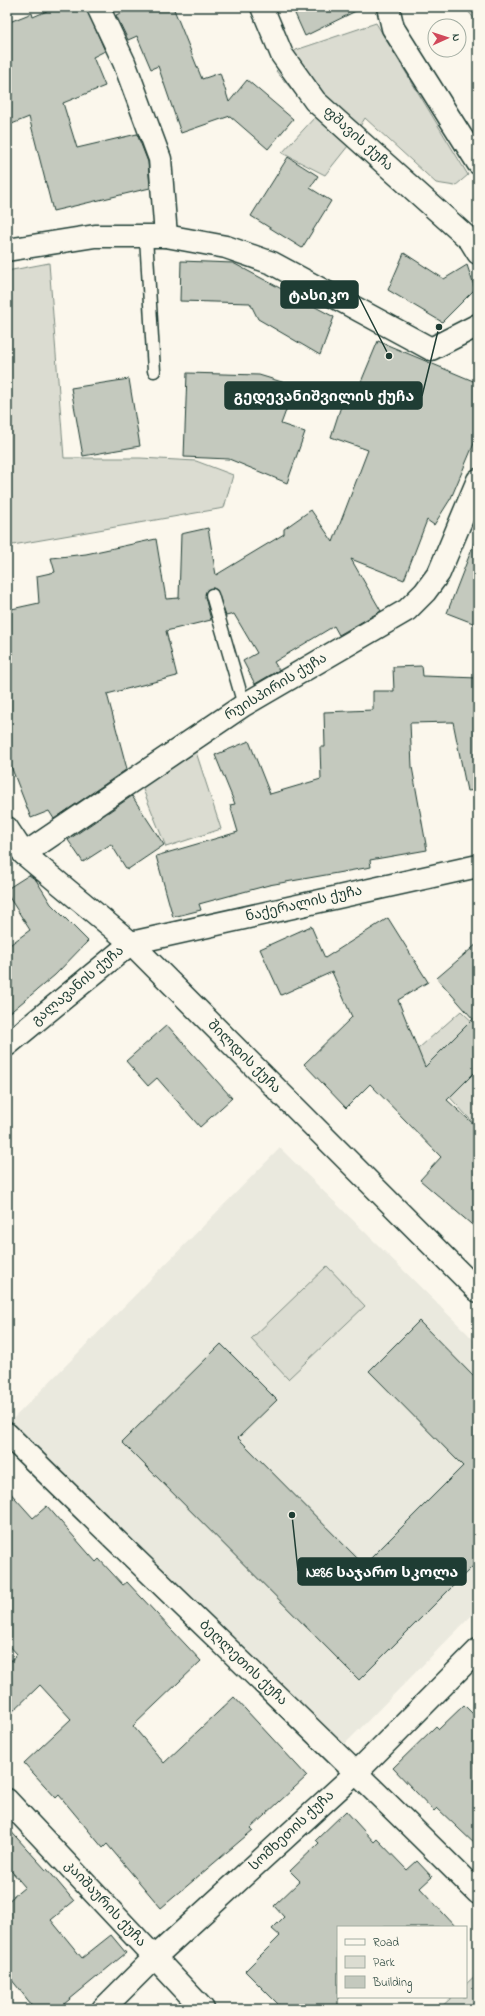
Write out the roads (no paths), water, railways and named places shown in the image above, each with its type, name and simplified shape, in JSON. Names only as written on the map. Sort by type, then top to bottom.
[{"type":"street","points":[[98,7],[124,62],[160,159],[156,237]]},
{"type":"street","name":"ფშავის ქუჩა","points":[[262,7],[282,55],[315,101],[470,240],[478,253]]},
{"type":"street","points":[[388,7],[393,28],[478,163]]},
{"type":"street","points":[[7,250],[94,236],[156,237],[226,247],[272,263],[431,349],[478,325]]},
{"type":"street","name":"რუისპირის ქუჩა","points":[[24,854],[244,705],[407,610],[425,592],[439,573],[478,480]]},
{"type":"street","name":"შილდის ქუჩა","points":[[7,828],[24,854],[131,943],[478,1291]]},
{"type":"street","name":"ნაქერალის ქუჩა","points":[[131,943],[478,866]]},
{"type":"street","name":"გალავანის ქუჩა","points":[[7,1045],[131,943]]},
{"type":"street","name":"ბეღლეთის ქუჩა","points":[[7,1434],[91,1517],[357,1772],[478,1893]]},
{"type":"street","name":"სომხეთის ქუჩა","points":[[103,2009],[155,1957],[357,1772],[478,1650]]},
{"type":"street","name":"კაიშაურის ქუჩა","points":[[7,1800],[203,2009]]},
{"type":"lane","points":[[154,371],[156,237]]},
{"type":"lane","points":[[212,595],[244,705]]},
{"type":"place","name":"გედევანიშვილის ქუჩა","points":[[439,327]]},
{"type":"place","name":"ტასიკო","points":[[389,356]]},
{"type":"place","name":"№86 საჯარო სკოლა","points":[[292,1515]]}]
